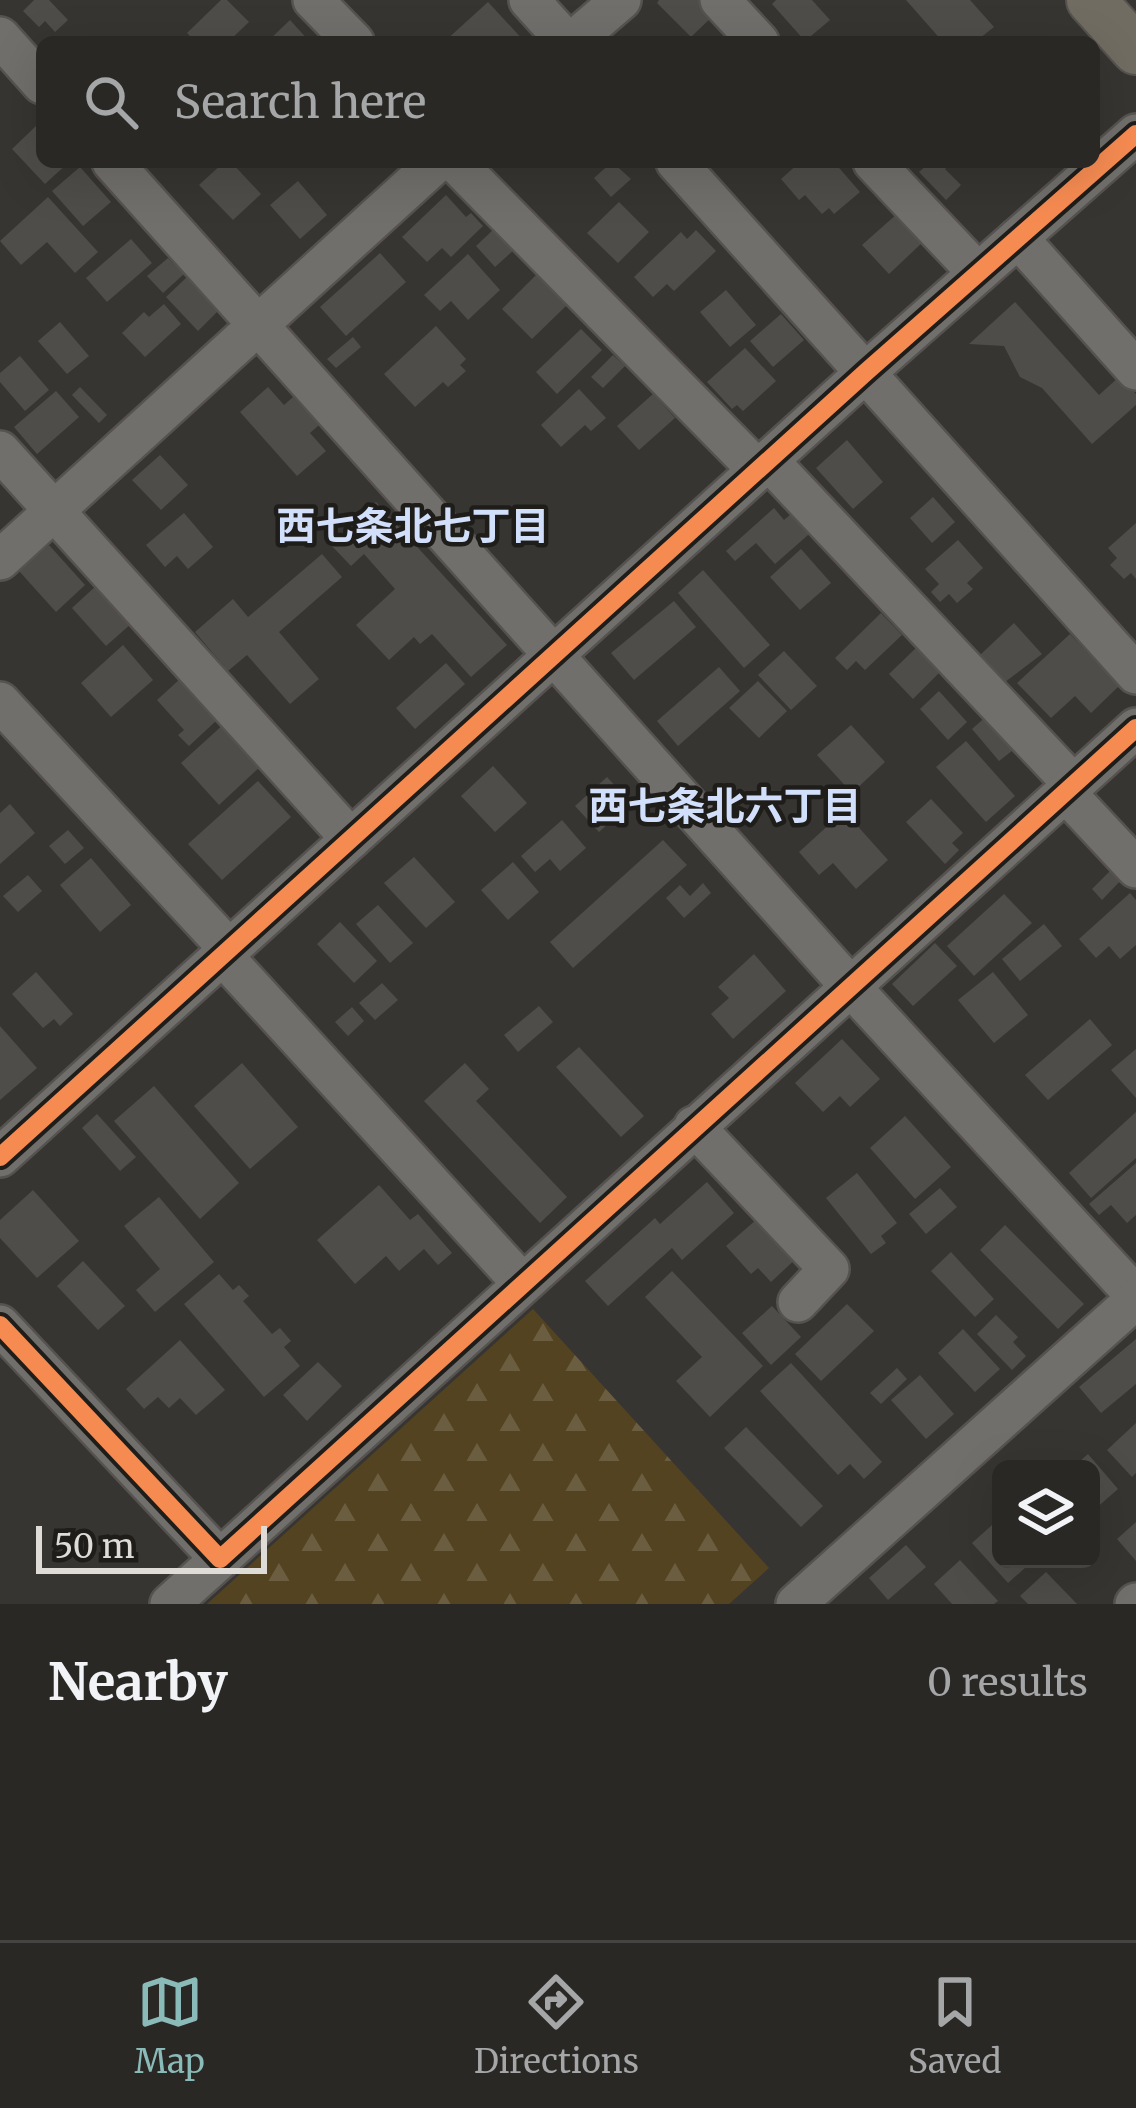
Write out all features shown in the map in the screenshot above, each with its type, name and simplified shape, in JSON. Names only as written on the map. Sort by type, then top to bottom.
[{"type":"main road","points":[[1091,0],[1136,50]]},
{"type":"street","points":[[314,0],[348,36]]},
{"type":"street","points":[[529,0],[564,36]]},
{"type":"street","points":[[577,36],[621,0]]},
{"type":"street","points":[[719,0],[753,36]]},
{"type":"street","points":[[0,37],[36,77]]},
{"type":"street","points":[[1100,166],[1136,134]]},
{"type":"street","points":[[117,168],[849,985],[1136,1298],[796,1604]]},
{"type":"street","points":[[0,560],[430,168]]},
{"type":"street","points":[[460,168],[763,465],[1069,788],[1136,868]]},
{"type":"street","points":[[681,168],[1136,674]]},
{"type":"street","points":[[879,168],[978,273]]},
{"type":"street","points":[[0,1157],[1097,168]]},
{"type":"street","points":[[1018,238],[1136,370]]},
{"type":"street","points":[[0,451],[351,839]]},
{"type":"street","points":[[0,702],[522,1283]]},
{"type":"street","points":[[170,1604],[1136,728]]},
{"type":"street","points":[[694,1126],[829,1269],[798,1302]]},
{"type":"street","points":[[0,1324],[220,1559]]},
{"type":"green space","points":[[533,1309],[769,1568],[729,1604],[207,1604]]},
{"type":"building","points":[[34,0],[49,0],[68,20],[55,32],[45,21],[39,27],[23,11]]},
{"type":"building","points":[[221,0],[227,0],[249,22],[234,36],[187,33]]},
{"type":"building","points":[[704,0],[716,13],[690,36],[657,3]]},
{"type":"building","points":[[812,0],[830,20],[811,36],[801,36],[772,4]]},
{"type":"building","points":[[906,0],[970,0],[994,27],[983,36],[938,36]]},
{"type":"building","points":[[488,2],[519,36],[451,36]]},
{"type":"building","points":[[290,20],[305,36],[273,36]]},
{"type":"building","points":[[36,126],[36,168],[62,168],[45,184],[12,149]]},
{"type":"building","points":[[81,168],[111,202],[83,226],[52,191]]},
{"type":"building","points":[[217,168],[237,168],[261,194],[233,220],[199,185]]},
{"type":"building","points":[[605,168],[619,168],[631,179],[611,197],[594,178]]},
{"type":"building","points":[[793,168],[839,168],[860,192],[834,214],[829,208],[822,214],[805,195],[799,200],[781,179]]},
{"type":"building","points":[[946,168],[961,185],[946,200],[919,172]]},
{"type":"building","points":[[298,181],[327,215],[300,239],[270,205]]},
{"type":"building","points":[[446,195],[466,217],[471,213],[483,226],[451,257],[442,248],[427,262],[402,237]]},
{"type":"building","points":[[48,197],[98,252],[75,273],[47,242],[21,265],[0,241]]},
{"type":"building","points":[[619,202],[649,232],[618,263],[587,233]]},
{"type":"building","points":[[898,213],[924,241],[889,274],[862,245]]},
{"type":"building","points":[[495,228],[515,249],[495,267],[476,246]]},
{"type":"building","points":[[696,230],[716,251],[674,291],[667,284],[653,297],[634,277],[681,232],[687,239]]},
{"type":"building","points":[[131,239],[152,263],[107,302],[86,278]]},
{"type":"building","points":[[380,253],[406,282],[346,336],[320,307]]},
{"type":"building","points":[[468,254],[500,290],[468,320],[451,301],[440,311],[424,295]]},
{"type":"building","points":[[168,258],[184,274],[163,293],[147,276]]},
{"type":"building","points":[[537,274],[567,305],[532,339],[502,309]]},
{"type":"building","points":[[187,277],[219,310],[198,331],[166,297]]},
{"type":"building","points":[[726,290],[756,325],[730,347],[700,312]]},
{"type":"building","points":[[1015,302],[1099,395],[1120,376],[1136,394],[1136,405],[1092,444],[1042,388],[1020,377],[1004,346],[969,344]]},
{"type":"building","points":[[164,304],[181,324],[145,357],[122,333],[144,312],[149,317]]},
{"type":"building","points":[[781,314],[804,340],[773,367],[750,341]]},
{"type":"building","points":[[60,322],[89,356],[67,374],[38,341]]},
{"type":"building","points":[[436,326],[466,359],[460,365],[466,371],[448,387],[443,382],[415,407],[384,374]]},
{"type":"building","points":[[581,329],[602,350],[557,394],[536,372]]},
{"type":"building","points":[[353,337],[361,347],[336,368],[327,359]]},
{"type":"building","points":[[745,348],[776,381],[743,411],[737,405],[732,409],[707,382]]},
{"type":"building","points":[[613,355],[625,366],[603,388],[591,377]]},
{"type":"building","points":[[20,356],[49,390],[25,411],[0,382],[0,373]]},
{"type":"building","points":[[80,387],[107,415],[99,423],[72,395]]},
{"type":"building","points":[[268,387],[284,405],[293,397],[319,425],[310,433],[326,451],[297,476],[240,412]]},
{"type":"building","points":[[579,389],[606,418],[591,431],[585,425],[561,447],[541,425]]},
{"type":"building","points":[[56,391],[79,417],[37,454],[14,427]]},
{"type":"building","points":[[653,394],[675,418],[639,450],[617,426]]},
{"type":"building","points":[[847,440],[883,482],[853,509],[816,468]]},
{"type":"building","points":[[160,455],[188,485],[161,510],[132,480]]},
{"type":"building","points":[[933,497],[955,522],[932,543],[910,518]]},
{"type":"building","points":[[376,502],[507,645],[471,677],[432,634],[420,644],[414,637],[389,660],[356,625],[395,589],[364,554],[351,566],[330,544]]},
{"type":"building","points":[[774,508],[784,520],[798,508],[816,528],[775,564],[756,543],[735,561],[726,551]]},
{"type":"building","points":[[184,513],[213,547],[188,569],[177,556],[165,567],[146,545]]},
{"type":"building","points":[[1136,523],[1136,579],[1131,573],[1124,579],[1110,565],[1117,558],[1108,548]]},
{"type":"building","points":[[958,540],[983,568],[967,583],[973,589],[957,603],[949,594],[940,602],[931,592],[939,584],[925,569]]},
{"type":"building","points":[[49,545],[85,585],[56,612],[19,571]]},
{"type":"building","points":[[801,549],[831,583],[800,610],[770,577]]},
{"type":"building","points":[[322,554],[342,577],[279,632],[319,679],[290,704],[247,655],[228,671],[195,632],[233,599],[248,617]]},
{"type":"building","points":[[703,570],[770,645],[744,668],[678,593]]},
{"type":"building","points":[[97,585],[132,623],[106,646],[72,608]]},
{"type":"building","points":[[674,601],[696,627],[634,680],[611,653]]},
{"type":"building","points":[[881,613],[902,635],[865,670],[856,661],[847,670],[835,658]]},
{"type":"building","points":[[1014,623],[1042,654],[1005,682],[980,655]]},
{"type":"building","points":[[1070,634],[1119,686],[1091,713],[1075,696],[1051,718],[1017,683]]},
{"type":"building","points":[[123,645],[153,680],[111,717],[81,683]]},
{"type":"building","points":[[917,647],[941,671],[913,699],[889,674]]},
{"type":"building","points":[[784,651],[817,686],[791,710],[758,675]]},
{"type":"building","points":[[446,663],[465,684],[415,729],[396,708]]},
{"type":"building","points":[[719,667],[740,691],[678,746],[657,721]]},
{"type":"building","points":[[180,679],[217,720],[189,746],[178,735],[184,730],[157,700]]},
{"type":"building","points":[[758,681],[787,711],[759,738],[729,708]]},
{"type":"building","points":[[939,691],[967,722],[948,740],[920,709]]},
{"type":"building","points":[[989,714],[1017,747],[999,761],[972,729]]},
{"type":"building","points":[[225,723],[263,764],[219,805],[181,763]]},
{"type":"building","points":[[851,725],[885,762],[852,793],[817,755]]},
{"type":"building","points":[[966,741],[1015,796],[986,822],[936,767]]},
{"type":"building","points":[[493,766],[527,803],[495,832],[461,796]]},
{"type":"building","points":[[607,777],[631,803],[599,832],[575,806]]},
{"type":"building","points":[[258,781],[291,817],[222,880],[188,844]]},
{"type":"building","points":[[931,799],[963,833],[952,843],[959,850],[945,864],[906,822]]},
{"type":"building","points":[[10,804],[35,833],[0,864],[0,813]]},
{"type":"building","points":[[844,811],[888,860],[856,889],[833,863],[819,875],[799,852]]},
{"type":"building","points":[[562,820],[586,848],[560,871],[550,859],[535,872],[521,856]]},
{"type":"building","points":[[68,830],[84,848],[65,864],[49,846]]},
{"type":"building","points":[[663,840],[687,865],[573,968],[550,942]]},
{"type":"building","points":[[414,857],[455,902],[426,928],[384,883]]},
{"type":"building","points":[[91,858],[131,905],[100,932],[60,885]]},
{"type":"building","points":[[513,862],[539,892],[508,920],[481,890]]},
{"type":"building","points":[[1114,867],[1124,877],[1102,900],[1092,889]]},
{"type":"building","points":[[28,875],[42,891],[18,912],[3,896]]},
{"type":"building","points":[[703,883],[711,893],[684,918],[666,898],[680,885],[690,896]]},
{"type":"building","points":[[1130,893],[1136,900],[1136,945],[1120,959],[1109,946],[1096,958],[1079,939]]},
{"type":"building","points":[[1004,894],[1032,923],[974,976],[947,946]]},
{"type":"building","points":[[378,905],[413,943],[390,963],[356,924]]},
{"type":"building","points":[[340,922],[377,961],[354,983],[317,944]]},
{"type":"building","points":[[1044,924],[1062,946],[1020,981],[1002,959]]},
{"type":"building","points":[[935,943],[957,966],[913,1006],[892,984]]},
{"type":"building","points":[[754,954],[786,991],[733,1039],[711,1014],[729,998],[718,987]]},
{"type":"building","points":[[36,972],[73,1014],[60,1026],[54,1019],[43,1028],[12,994]]},
{"type":"building","points":[[993,972],[1028,1015],[994,1043],[958,1000]]},
{"type":"building","points":[[382,983],[398,1000],[375,1020],[359,1003]]},
{"type":"building","points":[[539,1006],[553,1022],[518,1052],[504,1035]]},
{"type":"building","points":[[352,1007],[364,1021],[348,1036],[335,1022]]},
{"type":"building","points":[[1090,1019],[1112,1045],[1048,1100],[1025,1075]]},
{"type":"building","points":[[0,1026],[37,1068],[0,1100]]},
{"type":"building","points":[[842,1039],[880,1079],[850,1107],[840,1096],[823,1112],[795,1083]]},
{"type":"building","points":[[579,1047],[644,1116],[621,1137],[556,1067]]},
{"type":"building","points":[[1136,1049],[1136,1098],[1111,1070]]},
{"type":"building","points":[[242,1063],[298,1127],[250,1169],[194,1106]]},
{"type":"building","points":[[465,1063],[489,1089],[476,1101],[567,1197],[540,1223],[424,1101]]},
{"type":"building","points":[[154,1086],[239,1183],[200,1219],[114,1121]]},
{"type":"building","points":[[1136,1112],[1136,1158],[1091,1198],[1069,1173]]},
{"type":"building","points":[[97,1114],[136,1157],[120,1171],[82,1128]]},
{"type":"building","points":[[905,1116],[951,1167],[915,1199],[870,1148]]},
{"type":"building","points":[[1136,1163],[1136,1215],[1127,1223],[1111,1205],[1099,1215],[1089,1204]]},
{"type":"building","points":[[857,1173],[897,1223],[881,1236],[886,1243],[871,1254],[826,1198]]},
{"type":"building","points":[[707,1182],[734,1213],[682,1260],[672,1248],[608,1306],[585,1281],[655,1218],[660,1224]]},
{"type":"building","points":[[379,1185],[410,1220],[418,1214],[452,1253],[438,1265],[424,1249],[399,1271],[386,1256],[355,1284],[317,1240]]},
{"type":"building","points":[[940,1188],[957,1207],[926,1234],[909,1214]]},
{"type":"building","points":[[33,1190],[79,1241],[37,1278],[0,1238],[0,1220]]},
{"type":"building","points":[[159,1197],[214,1262],[155,1312],[136,1290],[160,1269],[124,1226]]},
{"type":"building","points":[[764,1213],[801,1254],[771,1282],[758,1268],[751,1274],[726,1246]]},
{"type":"building","points":[[1005,1225],[1084,1304],[1058,1329],[980,1250]]},
{"type":"building","points":[[951,1252],[994,1299],[975,1317],[931,1271]]},
{"type":"building","points":[[83,1261],[125,1306],[98,1330],[57,1286]]},
{"type":"building","points":[[672,1271],[763,1366],[710,1417],[676,1381],[702,1357],[645,1297]]},
{"type":"building","points":[[219,1274],[233,1290],[239,1285],[249,1296],[243,1301],[272,1334],[280,1328],[291,1341],[284,1347],[300,1366],[264,1397],[184,1304]]},
{"type":"building","points":[[847,1304],[874,1331],[821,1381],[795,1354]]},
{"type":"building","points":[[772,1306],[801,1337],[771,1365],[742,1333]]},
{"type":"building","points":[[996,1315],[1018,1337],[1013,1342],[1026,1356],[1012,1370],[977,1334]]},
{"type":"building","points":[[963,1329],[1000,1369],[975,1392],[938,1353]]},
{"type":"building","points":[[1136,1339],[1136,1384],[1101,1413],[1079,1387]]},
{"type":"building","points":[[180,1340],[225,1390],[196,1415],[180,1398],[169,1408],[158,1397],[144,1409],[126,1389]]},
{"type":"building","points":[[318,1362],[342,1386],[307,1421],[283,1395]]},
{"type":"building","points":[[791,1363],[882,1462],[864,1479],[850,1464],[838,1475],[760,1391]]},
{"type":"building","points":[[897,1368],[907,1379],[881,1404],[870,1393]]},
{"type":"building","points":[[920,1375],[954,1414],[926,1439],[891,1400]]},
{"type":"building","points":[[1136,1423],[1136,1473],[1132,1477],[1107,1450]]},
{"type":"building","points":[[746,1427],[823,1506],[801,1527],[724,1448]]},
{"type":"building","points":[[1100,1468],[1118,1489],[1100,1505]]},
{"type":"building","points":[[1136,1522],[1136,1561],[1117,1539]]},
{"type":"building","points":[[992,1525],[992,1565],[972,1543]]},
{"type":"building","points":[[906,1545],[926,1567],[888,1600],[869,1578]]},
{"type":"building","points":[[960,1560],[998,1601],[952,1604],[934,1584]]},
{"type":"building","points":[[994,1568],[1025,1568],[1008,1583]]},
{"type":"building","points":[[1046,1572],[1077,1604],[1028,1604],[1020,1596]]},
{"type":"cycle path","points":[[1100,166],[1136,134]]},
{"type":"cycle path","points":[[0,1157],[1097,168]]},
{"type":"cycle path","points":[[0,1325],[220,1559],[1136,728]]},
{"type":"district","name":"西七条北七丁目","points":[[413,526]]},
{"type":"district","name":"西七条北六丁目","points":[[725,806]]}]
